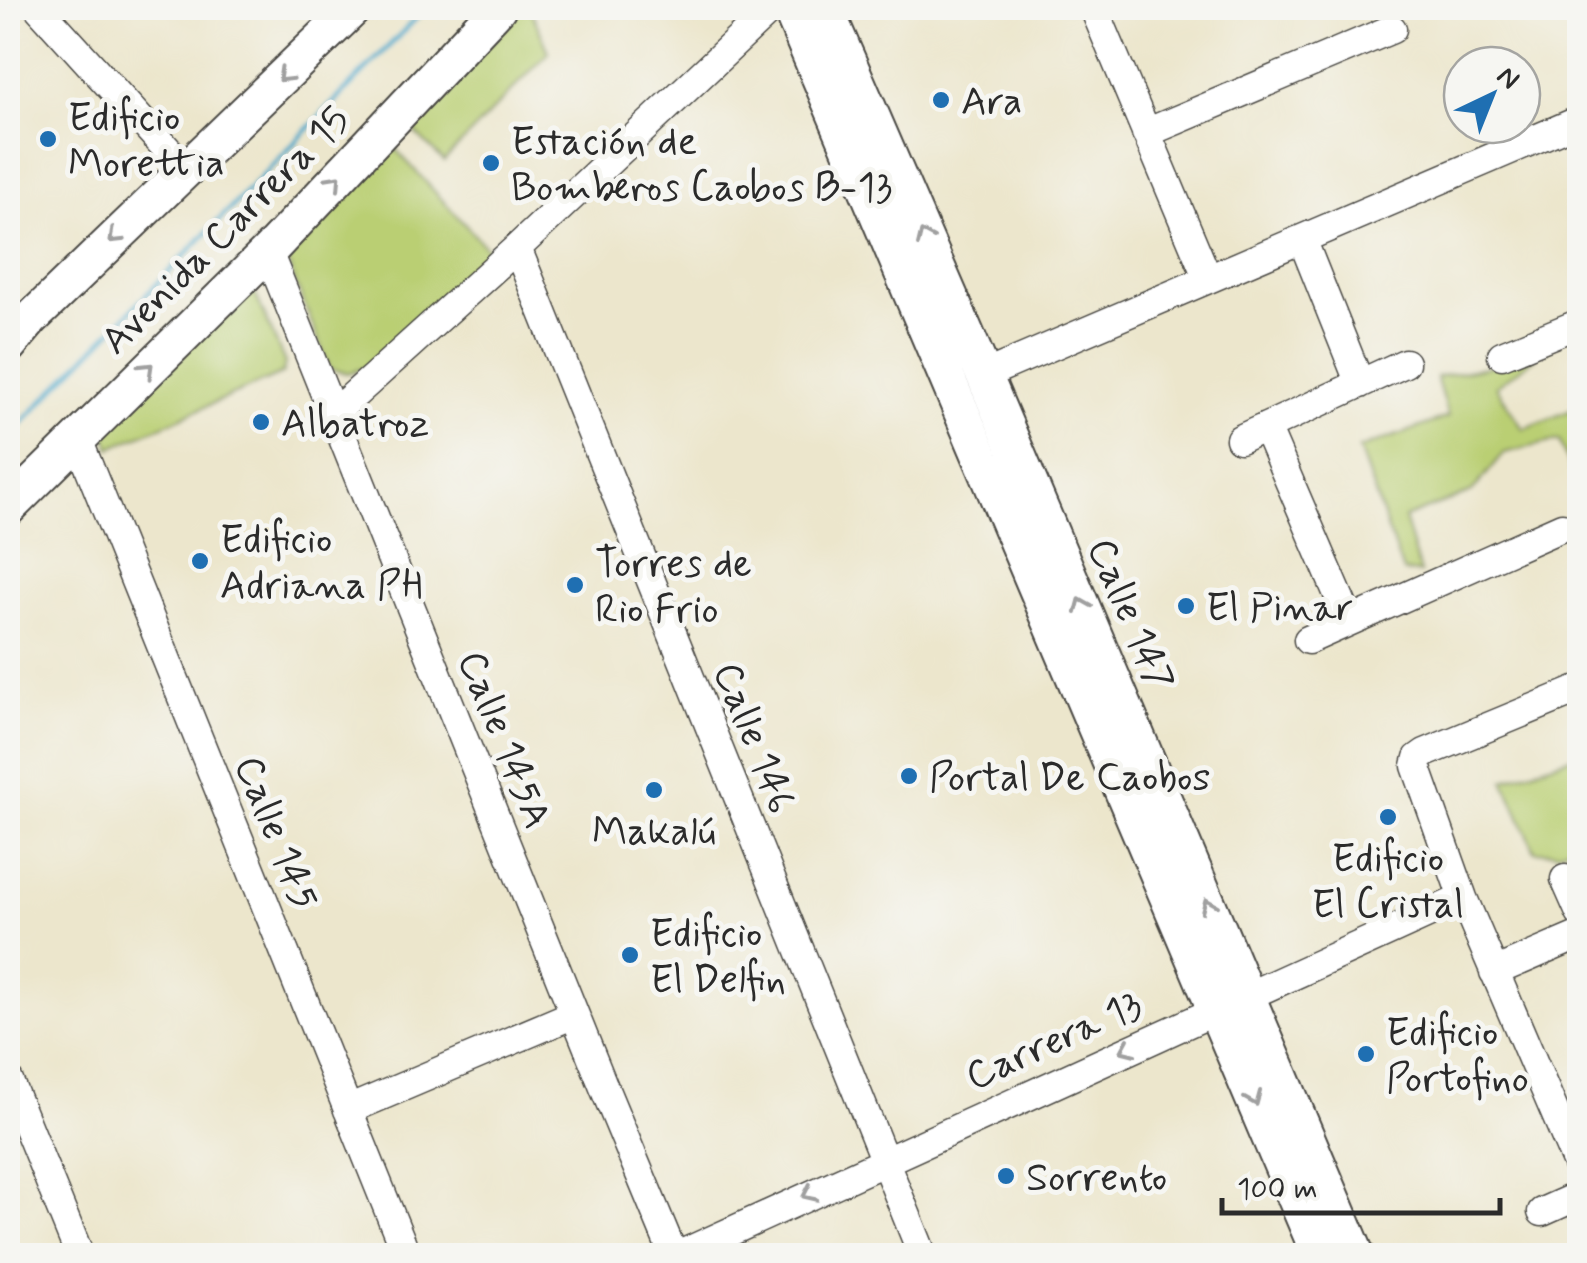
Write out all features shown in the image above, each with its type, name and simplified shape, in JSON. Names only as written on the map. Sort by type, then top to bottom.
[{"type":"main road","name":"Avenida Carrera 15","points":[[8,346],[354,8]]},
{"type":"main road","name":"Avenida Carrera 15","points":[[8,508],[268,252],[498,8]]},
{"type":"main road","name":"Calle 147","points":[[790,8],[1231,1002],[1357,1256]]},
{"type":"main road","name":"Calle 147","points":[[825,8],[984,375],[1231,1002],[1320,1256]]},
{"type":"street","points":[[39,8],[186,170]]},
{"type":"street","points":[[333,414],[517,248],[772,8]]},
{"type":"street","points":[[1094,8],[1208,279]]},
{"type":"street","points":[[1146,132],[1392,28]]},
{"type":"street","points":[[984,375],[1580,120]]},
{"type":"street","points":[[1302,239],[1360,384]]},
{"type":"street","name":"Calle 146","points":[[517,248],[924,1256]]},
{"type":"street","name":"Calle 145A","points":[[268,252],[574,1014],[676,1256]]},
{"type":"street","points":[[1502,355],[1580,323]]},
{"type":"street","points":[[1240,439],[1405,363]]},
{"type":"street","points":[[1266,427],[1349,620]]},
{"type":"street","name":"Calle 145","points":[[78,437],[408,1256]]},
{"type":"street","points":[[1308,640],[1562,527]]},
{"type":"street","points":[[1580,689],[1424,753],[1416,766],[1463,898],[1580,1171]]},
{"type":"street","points":[[1565,879],[1580,913]]},
{"type":"street","name":"Carrera 13","points":[[676,1256],[1463,898]]},
{"type":"street","points":[[1494,972],[1580,935]]},
{"type":"street","points":[[348,1110],[574,1014]]},
{"type":"street","points":[[8,1079],[80,1256]]},
{"type":"street","points":[[1542,1212],[1580,1196]]},
{"type":"green space","points":[[523,8],[530,8],[549,52],[444,161],[408,126]]},
{"type":"green space","points":[[391,144],[491,253],[366,368],[347,373],[330,369],[284,254]]},
{"type":"green space","points":[[251,284],[285,363],[283,373],[111,448],[104,434]]},
{"type":"green space","points":[[1536,357],[1496,386],[1523,429],[1579,407],[1579,492],[1559,440],[1504,453],[1472,492],[1404,518],[1420,573],[1403,572],[1359,449],[1448,417],[1436,377]]},
{"type":"green space","points":[[1579,754],[1579,843],[1557,852],[1535,851],[1504,780]]},
{"type":"waterway","points":[[8,437],[426,8]]},
{"type":"place","name":"Ara","points":[[941,100]]},
{"type":"place","name":"Edificio Morettia","points":[[48,139]]},
{"type":"place","name":"Estación de Bomberos Caobos B-13","points":[[491,163]]},
{"type":"place","name":"Albatroz","points":[[261,422]]},
{"type":"place","name":"Edificio Adriana PH","points":[[200,561]]},
{"type":"place","name":"Torres de Rio Frio","points":[[575,585]]},
{"type":"place","name":"El Pinar","points":[[1186,606]]},
{"type":"place","name":"Portal De Caobos","points":[[909,776]]},
{"type":"place","name":"Makalú","points":[[654,790]]},
{"type":"place","name":"Edificio El Cristal","points":[[1388,817]]},
{"type":"place","name":"Edificio El Delfin","points":[[630,955]]},
{"type":"place","name":"Edificio Portofino","points":[[1366,1054]]},
{"type":"place","name":"Sorrento","points":[[1006,1176]]}]
